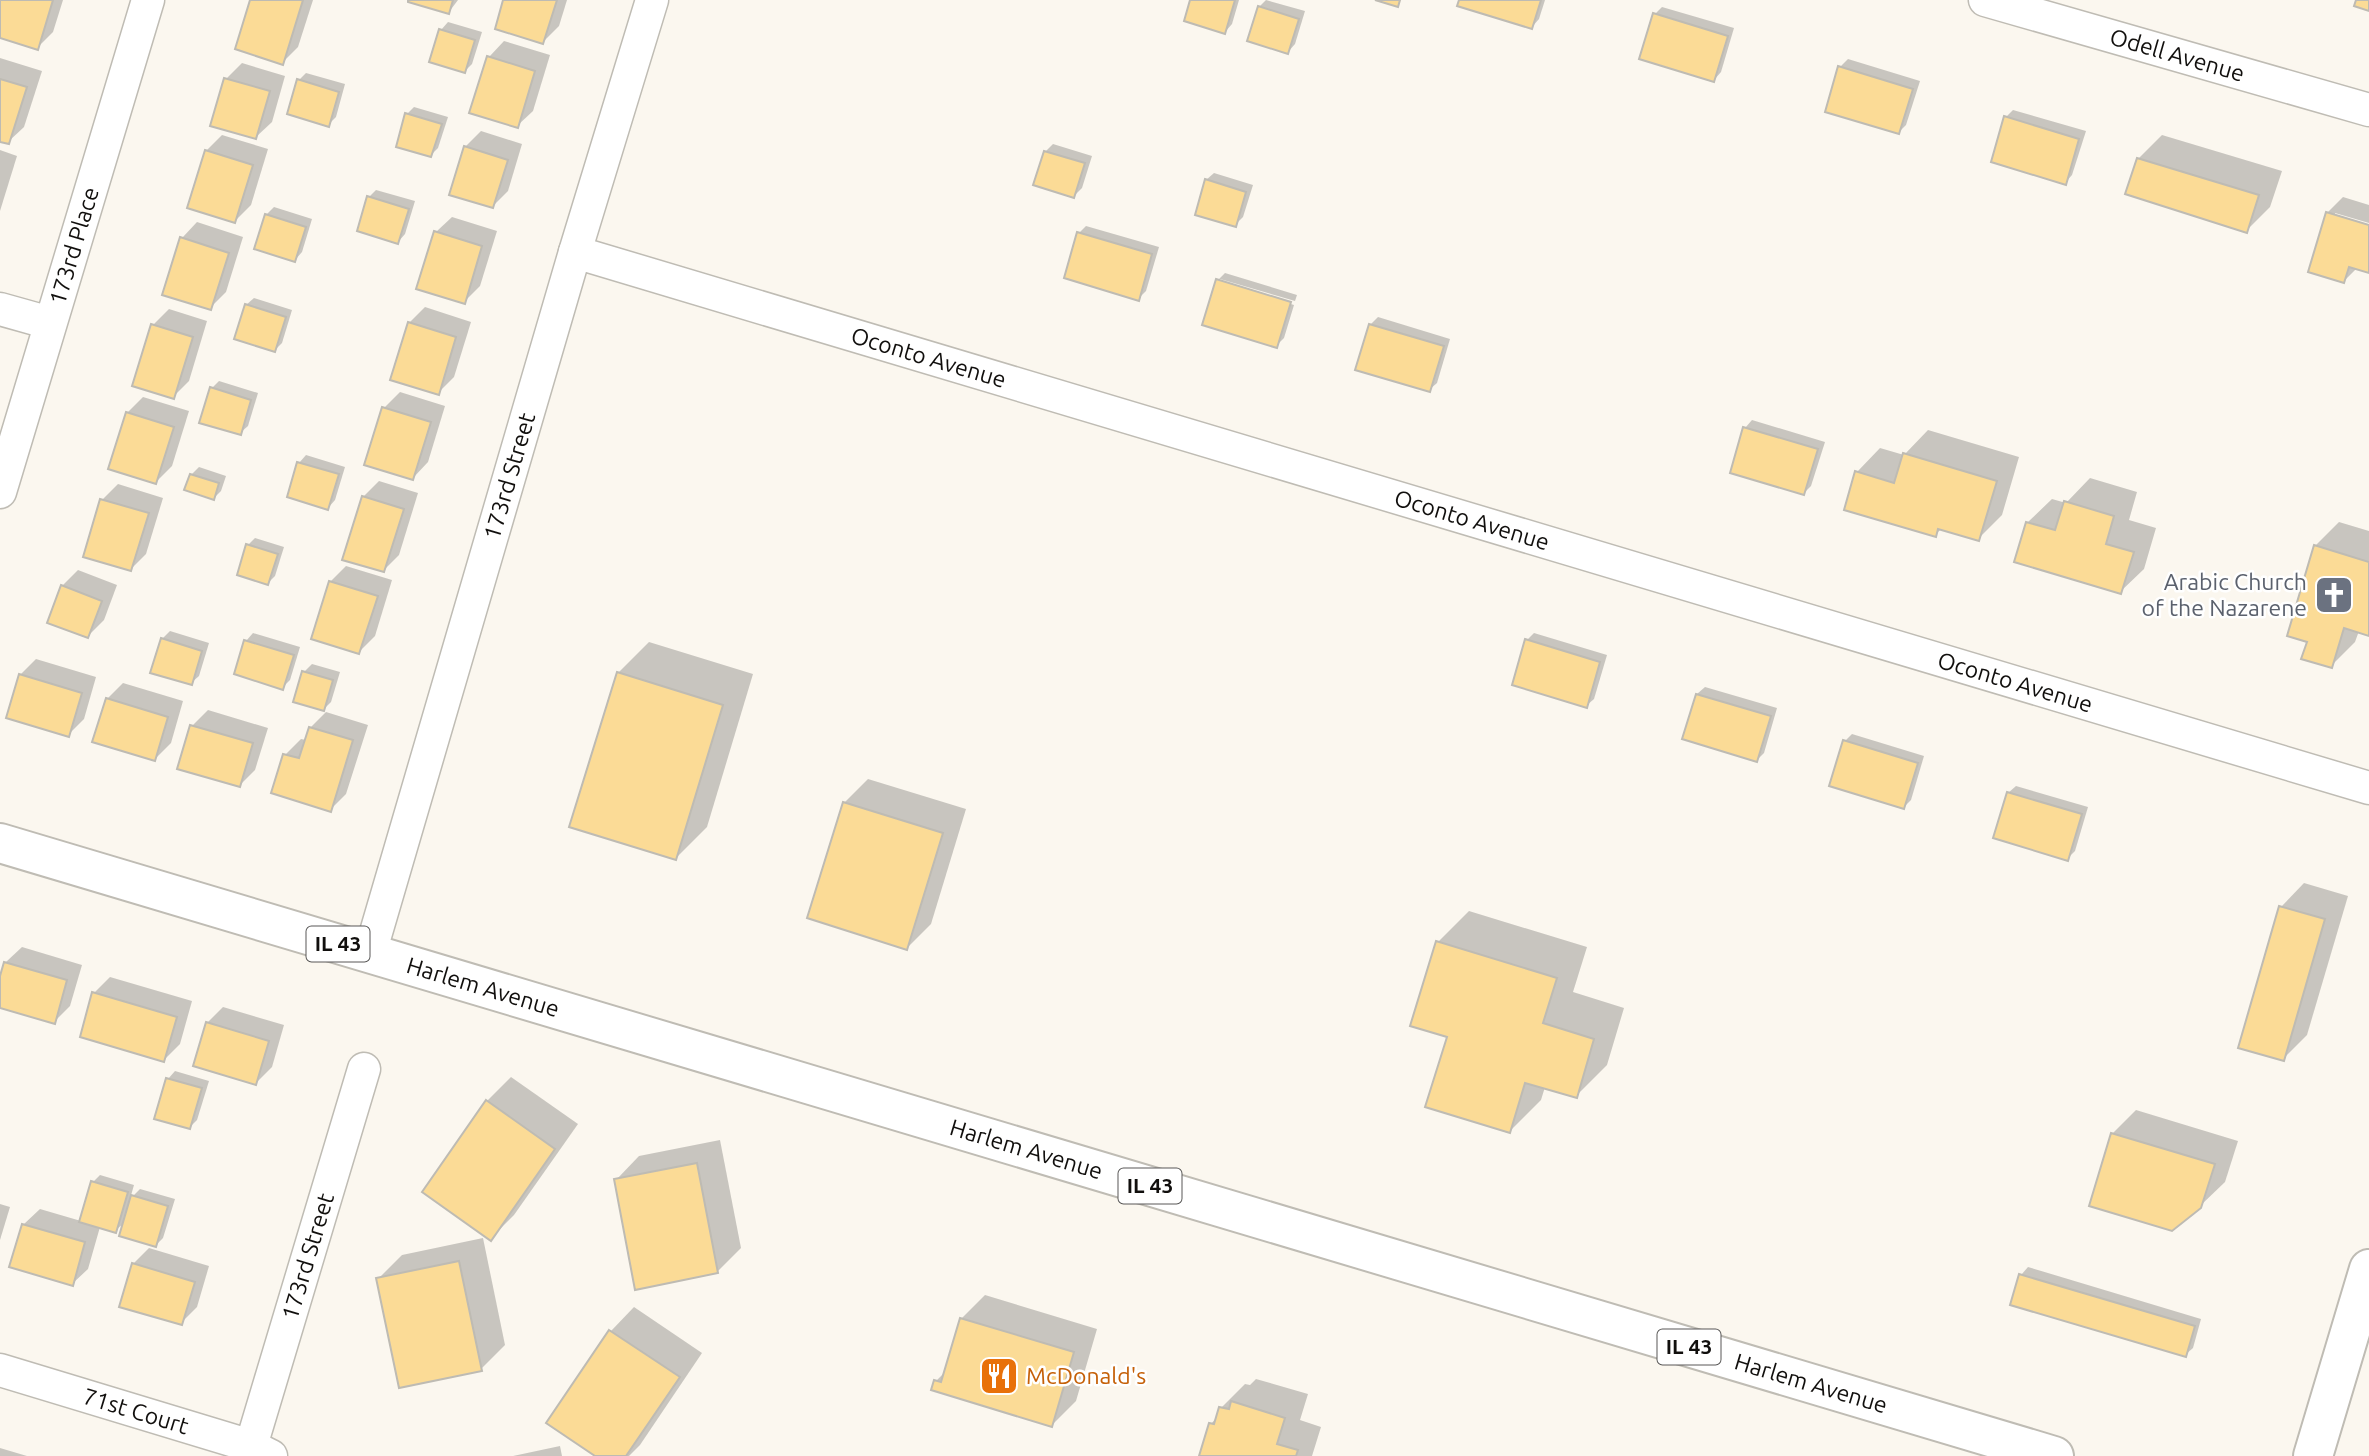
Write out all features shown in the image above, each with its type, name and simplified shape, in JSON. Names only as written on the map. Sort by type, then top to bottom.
[{"type":"main road","name":"Harlem Avenue","points":[[0,843],[2054,1456]]},
{"type":"main road","points":[[2313,1456],[2369,1269]]},
{"type":"street","name":"173rd Place","points":[[0,492],[148,0]]},
{"type":"street","name":"173rd Street","points":[[370,953],[575,252],[652,0]]},
{"type":"street","name":"Odell Avenue","points":[[1985,0],[2369,110]]},
{"type":"street","name":"Oconto Avenue","points":[[575,252],[2369,788]]},
{"type":"street","points":[[0,309],[50,323]]},
{"type":"street","name":"173rd Street","points":[[261,1451],[365,1069]]},
{"type":"street","name":"71st Court","points":[[0,1370],[261,1451]]},
{"type":"building","points":[[0,0],[53,0],[38,50],[0,38]]},
{"type":"building","points":[[250,0],[303,0],[283,65],[235,49]]},
{"type":"building","points":[[408,0],[453,0],[449,14]]},
{"type":"building","points":[[503,0],[557,0],[543,44],[495,29]]},
{"type":"building","points":[[1190,0],[1235,0],[1225,34],[1184,21]]},
{"type":"building","points":[[1375,0],[1400,0],[1398,7]]},
{"type":"building","points":[[1459,0],[1541,0],[1532,29],[1457,6]]},
{"type":"building","points":[[2356,0],[2369,0],[2369,11],[2354,6]]},
{"type":"building","points":[[1258,6],[1299,19],[1288,54],[1247,41]]},
{"type":"building","points":[[1653,13],[1728,36],[1714,82],[1639,59]]},
{"type":"building","points":[[439,29],[475,40],[465,73],[429,62]]},
{"type":"building","points":[[487,56],[535,71],[518,128],[469,113]]},
{"type":"building","points":[[1838,66],[1913,89],[1899,134],[1825,112]]},
{"type":"building","points":[[224,78],[270,91],[256,139],[210,126]]},
{"type":"building","points":[[0,79],[27,87],[9,144],[0,142]]},
{"type":"building","points":[[297,79],[339,92],[329,127],[287,114]]},
{"type":"building","points":[[405,113],[442,124],[431,157],[396,147]]},
{"type":"building","points":[[2004,116],[2079,139],[2066,185],[1991,162]]},
{"type":"building","points":[[464,146],[508,160],[493,208],[449,195]]},
{"type":"building","points":[[205,150],[253,165],[235,223],[187,208]]},
{"type":"building","points":[[1044,151],[1085,163],[1074,198],[1033,185]]},
{"type":"building","points":[[2137,158],[2259,195],[2247,233],[2125,194]]},
{"type":"building","points":[[1205,179],[1246,192],[1236,227],[1195,215]]},
{"type":"building","points":[[367,196],[409,209],[398,244],[357,231]]},
{"type":"building","points":[[2326,212],[2369,225],[2369,273],[2349,267],[2344,283],[2308,272]]},
{"type":"building","points":[[265,214],[306,227],[295,262],[254,249]]},
{"type":"building","points":[[434,231],[482,246],[465,304],[416,289]]},
{"type":"building","points":[[1077,232],[1152,254],[1139,301],[1064,278]]},
{"type":"building","points":[[180,237],[229,253],[211,310],[162,295]]},
{"type":"building","points":[[1216,279],[1291,302],[1277,348],[1202,325]]},
{"type":"building","points":[[245,304],[286,317],[275,352],[234,339]]},
{"type":"building","points":[[408,322],[456,337],[439,395],[390,380]]},
{"type":"building","points":[[151,324],[193,337],[174,399],[132,386]]},
{"type":"building","points":[[1369,324],[1444,346],[1430,392],[1355,370]]},
{"type":"building","points":[[210,387],[251,400],[241,435],[199,423]]},
{"type":"building","points":[[382,407],[431,422],[413,480],[364,465]]},
{"type":"building","points":[[126,412],[174,427],[156,484],[108,469]]},
{"type":"building","points":[[1743,427],[1818,449],[1804,495],[1730,473]]},
{"type":"building","points":[[1903,453],[1997,481],[1979,541],[1938,529],[1936,537],[1844,510],[1855,471],[1894,483]]},
{"type":"building","points":[[297,462],[339,474],[328,510],[287,497]]},
{"type":"building","points":[[190,474],[219,483],[214,500],[184,490]]},
{"type":"building","points":[[362,496],[404,509],[384,572],[342,560]]},
{"type":"building","points":[[100,499],[149,513],[131,571],[83,557]]},
{"type":"building","points":[[2064,501],[2114,516],[2106,544],[2134,552],[2121,594],[2014,562],[2026,522],[2055,530]]},
{"type":"building","points":[[246,544],[278,554],[268,585],[237,575]]},
{"type":"building","name":"Arabic Church of the Nazarene","points":[[2314,545],[2369,562],[2369,636],[2344,628],[2332,668],[2301,659],[2307,642],[2287,636]]},
{"type":"building","points":[[329,581],[378,596],[359,654],[311,639]]},
{"type":"building","points":[[61,585],[102,601],[88,638],[47,623]]},
{"type":"building","points":[[161,638],[202,651],[192,685],[150,673]]},
{"type":"building","points":[[1525,639],[1600,662],[1587,708],[1512,685]]},
{"type":"building","points":[[244,640],[294,655],[283,690],[234,674]]},
{"type":"building","points":[[302,671],[333,680],[324,711],[293,702]]},
{"type":"building","points":[[617,672],[723,705],[676,860],[569,827]]},
{"type":"building","points":[[19,674],[82,693],[69,737],[6,718]]},
{"type":"building","points":[[1696,694],[1771,716],[1757,762],[1682,739]]},
{"type":"building","points":[[106,698],[168,717],[155,761],[92,742]]},
{"type":"building","points":[[190,725],[253,743],[240,787],[177,769]]},
{"type":"building","points":[[309,727],[353,740],[331,812],[271,793],[283,754],[299,758]]},
{"type":"building","points":[[1843,740],[1918,763],[1904,809],[1829,786]]},
{"type":"building","points":[[2007,792],[2082,814],[2068,861],[1993,838]]},
{"type":"building","points":[[843,802],[943,833],[907,950],[807,918]]},
{"type":"building","points":[[2279,906],[2325,919],[2284,1061],[2238,1048]]},
{"type":"building","points":[[1436,941],[1557,978],[1543,1023],[1594,1039],[1577,1098],[1525,1083],[1510,1133],[1425,1107],[1447,1037],[1410,1026]]},
{"type":"building","points":[[4,962],[67,980],[55,1024],[0,1008],[0,976]]},
{"type":"building","points":[[92,992],[177,1017],[164,1062],[80,1037]]},
{"type":"building","points":[[206,1022],[269,1041],[256,1085],[193,1066]]},
{"type":"building","points":[[166,1078],[202,1088],[190,1129],[154,1119]]},
{"type":"building","points":[[486,1100],[555,1149],[491,1241],[422,1192]]},
{"type":"building","points":[[2111,1133],[2215,1164],[2201,1208],[2172,1231],[2089,1206]]},
{"type":"building","points":[[697,1163],[718,1273],[635,1290],[614,1179]]},
{"type":"building","points":[[91,1181],[128,1192],[116,1233],[79,1222]]},
{"type":"building","points":[[131,1195],[168,1206],[156,1247],[119,1236]]},
{"type":"building","points":[[22,1224],[85,1242],[73,1286],[9,1267]]},
{"type":"building","points":[[459,1261],[482,1371],[399,1388],[376,1278]]},
{"type":"building","points":[[132,1263],[195,1282],[182,1325],[119,1307]]},
{"type":"building","points":[[2019,1274],[2195,1326],[2186,1357],[2010,1305]]},
{"type":"building","points":[[960,1318],[1074,1352],[1052,1427],[931,1390],[934,1380],[941,1382]]},
{"type":"building","points":[[609,1330],[680,1377],[626,1456],[595,1456],[546,1423]]},
{"type":"building","points":[[1231,1401],[1285,1418],[1277,1444],[1298,1450],[1296,1456],[1199,1456],[1209,1423],[1214,1424],[1219,1407],[1229,1409]]},
{"type":"place","name":"Arabic Church of the Nazarene","points":[[2334,595]]},
{"type":"place","name":"McDonald's","points":[[999,1376]]}]
